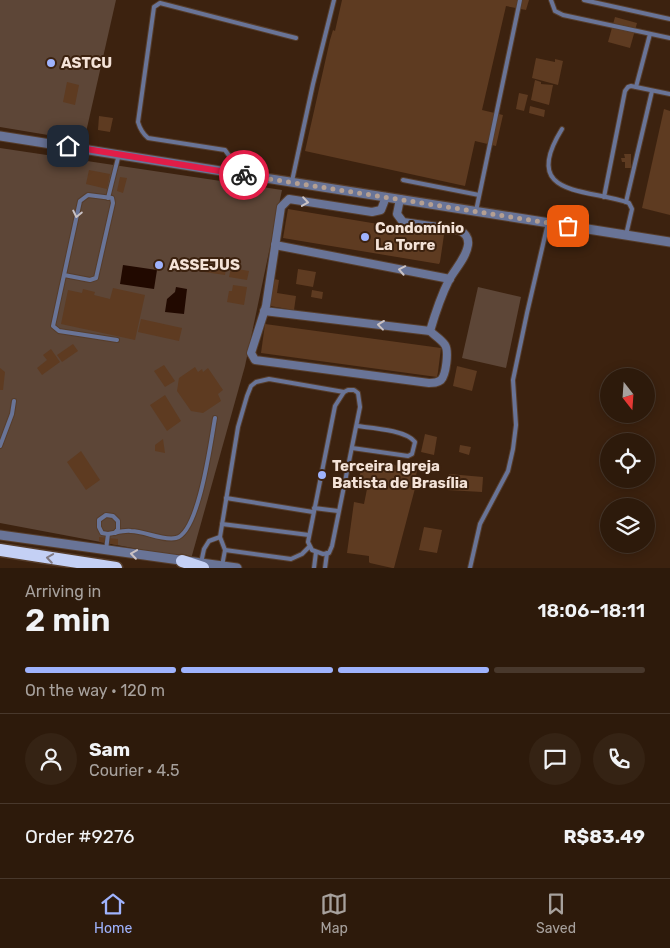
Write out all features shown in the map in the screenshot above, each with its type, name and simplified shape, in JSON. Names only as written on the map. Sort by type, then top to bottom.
[{"type":"highway","points":[[0,550],[116,568]]},
{"type":"highway","points":[[182,561],[202,566]]},
{"type":"street","points":[[0,136],[670,242]]},
{"type":"street","points":[[264,311],[430,331],[445,345],[447,351],[443,378],[439,382],[434,383],[255,360],[252,353],[260,319],[264,311],[281,207],[284,202],[289,199],[372,212],[380,210],[386,197]]},
{"type":"street","points":[[400,199],[397,214],[402,222],[459,230],[464,232],[468,238],[468,246],[450,279],[430,331]]},
{"type":"street","points":[[275,245],[450,279]]},
{"type":"street","points":[[0,535],[182,561]]},
{"type":"street","points":[[202,566],[237,568]]},
{"type":"lane","points":[[292,183],[313,84],[334,0]]},
{"type":"lane","points":[[476,211],[520,0]]},
{"type":"lane","points":[[551,0],[555,11],[563,15],[670,38]]},
{"type":"lane","points":[[584,0],[670,19]]},
{"type":"lane","points":[[229,173],[230,157],[225,150],[148,138],[140,129],[138,122],[154,7],[160,3],[296,38]]},
{"type":"lane","points":[[636,87],[650,34]]},
{"type":"lane","points":[[604,197],[625,91],[628,87],[636,87],[670,94]]},
{"type":"lane","points":[[626,202],[652,91]]},
{"type":"lane","points":[[562,129],[552,144],[549,158],[553,179],[562,186],[572,190],[626,202],[632,206],[626,236]]},
{"type":"lane","points":[[108,198],[119,154]]},
{"type":"lane","points":[[403,180],[479,195]]},
{"type":"lane","points":[[64,275],[90,280],[96,278],[113,203],[112,198],[88,195],[80,201],[64,275],[53,326],[58,331],[117,340]]},
{"type":"lane","points":[[470,568],[480,524],[494,495],[503,482],[510,464],[516,425],[513,380],[548,223]]},
{"type":"lane","points":[[222,566],[225,550],[220,537],[238,427],[251,386],[256,382],[269,379],[344,392],[354,390],[358,393],[360,407],[357,426],[332,546],[327,553],[325,568]]},
{"type":"lane","points":[[327,553],[316,552],[309,547],[308,542],[335,406],[344,392]]},
{"type":"lane","points":[[0,446],[12,414],[14,401]]},
{"type":"lane","points":[[115,533],[118,529],[118,521],[113,516],[106,515],[99,520],[99,527],[102,533],[108,534],[115,533],[130,530],[173,539],[182,537],[189,528],[200,496],[215,418]]},
{"type":"lane","points":[[352,448],[408,456],[414,450],[415,442],[412,438],[398,432],[357,426]]},
{"type":"lane","points":[[226,498],[314,510],[338,510]]},
{"type":"lane","points":[[222,524],[309,535]]},
{"type":"lane","points":[[106,550],[108,534]]},
{"type":"lane","points":[[202,566],[204,550],[209,541],[220,537]]},
{"type":"lane","points":[[225,550],[291,559],[302,554],[309,547]]},
{"type":"lane","points":[[314,568],[316,552]]},
{"type":"shaded area","name":"ASTCU","points":[[0,0],[116,0],[84,141],[0,127]]},
{"type":"shaded area","points":[[0,148],[282,190],[245,366],[191,559],[0,523]]},
{"type":"shaded area","points":[[123,265],[157,270],[154,289],[120,284]]},
{"type":"shaded area","points":[[176,287],[187,289],[184,314],[165,312],[167,299],[175,292]]},
{"type":"shaded area","points":[[478,287],[521,297],[506,368],[462,358]]},
{"type":"building","points":[[342,0],[529,0],[526,10],[506,6],[482,110],[503,115],[496,146],[475,141],[465,186],[305,151],[330,40],[333,30],[335,31]]},
{"type":"building","points":[[615,17],[637,23],[630,48],[608,42]]},
{"type":"building","points":[[536,58],[555,62],[555,59],[563,61],[558,85],[532,78]]},
{"type":"building","points":[[535,80],[541,82],[541,84],[553,85],[549,105],[531,100]]},
{"type":"building","points":[[67,82],[79,85],[75,105],[63,102]]},
{"type":"building","points":[[519,93],[528,95],[524,111],[516,109]]},
{"type":"building","points":[[530,106],[545,110],[544,117],[529,113]]},
{"type":"building","points":[[664,109],[670,111],[670,215],[642,208]]},
{"type":"building","points":[[99,116],[113,118],[110,132],[98,130]]},
{"type":"building","points":[[624,154],[631,154],[631,168],[625,168],[625,162],[622,162],[621,158],[625,158]]},
{"type":"building","points":[[89,170],[110,174],[107,189],[86,184]]},
{"type":"building","points":[[120,177],[127,178],[123,193],[117,191]]},
{"type":"building","name":"Condomínio La Torre","points":[[288,209],[444,235],[440,262],[439,264],[283,238]]},
{"type":"building","points":[[199,263],[226,268],[225,275],[198,271]]},
{"type":"building","points":[[231,268],[249,271],[247,280],[229,277]]},
{"type":"building","points":[[298,269],[316,272],[313,287],[296,284]]},
{"type":"building","points":[[274,279],[279,280],[277,293],[296,296],[294,310],[270,306]]},
{"type":"building","points":[[233,285],[247,287],[244,305],[227,302],[229,291],[232,291]]},
{"type":"building","points":[[113,288],[145,295],[135,340],[61,324],[68,290],[82,293],[83,289],[95,292],[94,295],[110,299]]},
{"type":"building","points":[[312,290],[323,292],[322,299],[311,297]]},
{"type":"building","points":[[141,319],[182,328],[179,341],[138,332]]},
{"type":"building","points":[[265,324],[441,348],[437,377],[261,353]]},
{"type":"building","points":[[73,344],[78,351],[62,362],[57,355]]},
{"type":"building","points":[[51,349],[60,362],[42,375],[37,368],[47,360],[43,355]]},
{"type":"building","points":[[164,365],[175,381],[165,387],[154,371]]},
{"type":"building","points":[[457,366],[477,371],[472,391],[453,386]]},
{"type":"building","points":[[195,367],[198,372],[202,369],[203,372],[208,368],[223,390],[218,394],[221,401],[203,413],[191,411],[177,391],[179,378]]},
{"type":"building","points":[[0,368],[5,372],[3,390],[0,390]]},
{"type":"building","points":[[165,395],[181,421],[167,431],[150,405]]},
{"type":"building","points":[[425,434],[437,437],[434,455],[421,452]]},
{"type":"building","points":[[163,439],[165,453],[155,451],[155,445]]},
{"type":"building","points":[[460,445],[471,447],[469,455],[459,452]]},
{"type":"building","points":[[81,451],[100,480],[86,490],[67,462]]},
{"type":"building","points":[[394,465],[417,470],[416,476],[418,477],[394,568],[392,568],[370,563],[369,556],[347,553],[354,502],[364,504],[367,489],[357,487],[362,466],[392,473]]},
{"type":"building","points":[[449,474],[483,477],[482,492],[447,490]]},
{"type":"building","points":[[424,527],[442,530],[437,553],[419,550]]},
{"type":"building","points":[[99,537],[118,539],[118,545],[99,542]]},
{"type":"way so far","points":[[244,175],[568,226]]},
{"type":"place","name":"ASTCU","points":[[51,63]]},
{"type":"place","name":"Condomínio La Torre","points":[[365,237]]},
{"type":"place","name":"ASSEJUS","points":[[159,265]]},
{"type":"place","name":"Terceira Igreja Batista de Brasília","points":[[322,475]]},
{"type":"route","points":[[68,146],[244,175]]}]
